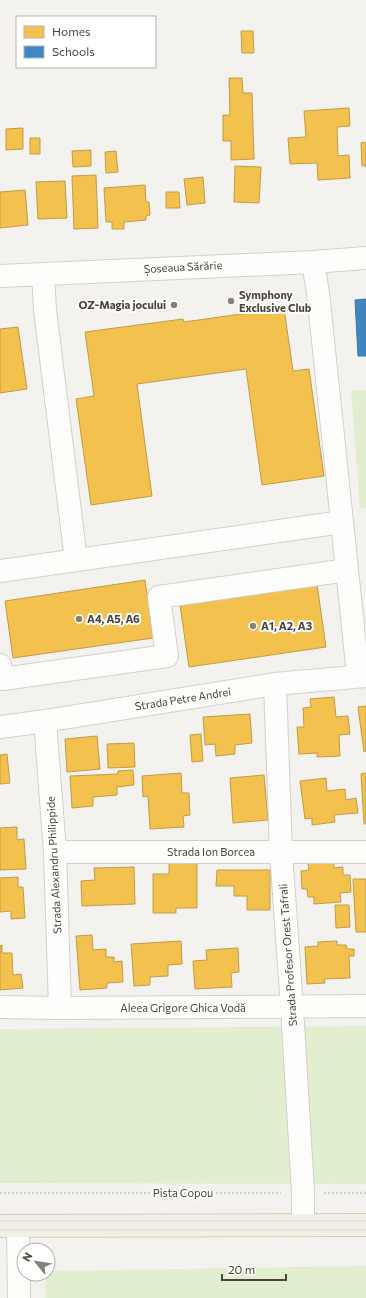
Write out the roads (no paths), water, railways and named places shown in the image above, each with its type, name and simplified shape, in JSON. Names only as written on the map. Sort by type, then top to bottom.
[{"type":"main road","points":[[9,1226],[366,1225]]},
{"type":"street","name":"Șoseaua Sărărie","points":[[0,276],[313,262],[366,258]]},
{"type":"street","points":[[313,262],[318,293],[347,570],[361,670]]},
{"type":"street","points":[[43,274],[46,318],[76,560]]},
{"type":"street","points":[[0,571],[342,522]]},
{"type":"street","points":[[0,665],[3,679],[167,656],[159,597],[347,570]]},
{"type":"street","name":"Strada Petre Andrei","points":[[0,727],[361,670]]},
{"type":"street","name":"Strada Profesor Orest Tafrali","points":[[276,684],[281,852],[303,1192],[303,1225]]},
{"type":"street","name":"Strada Alexandru Philippide","points":[[45,721],[55,852],[60,1008]]},
{"type":"street","name":"Strada Ion Borcea","points":[[55,852],[366,852]]},
{"type":"street","name":"Aleea Grigore Ghica Vodă","points":[[0,1007],[366,1006]]},
{"type":"street","points":[[9,1226],[19,1298]]},
{"type":"tram line","points":[[0,1221],[366,1221]]},
{"type":"tram line","points":[[0,1230],[366,1230]]},
{"type":"place","name":"Symphony Exclusive Club","points":[[231,301]]},
{"type":"place","name":"OZ-Magia jocului","points":[[174,305]]},
{"type":"place","name":"A4, A5, A6","points":[[79,619]]},
{"type":"place","name":"A1, A2, A3","points":[[253,626]]}]
